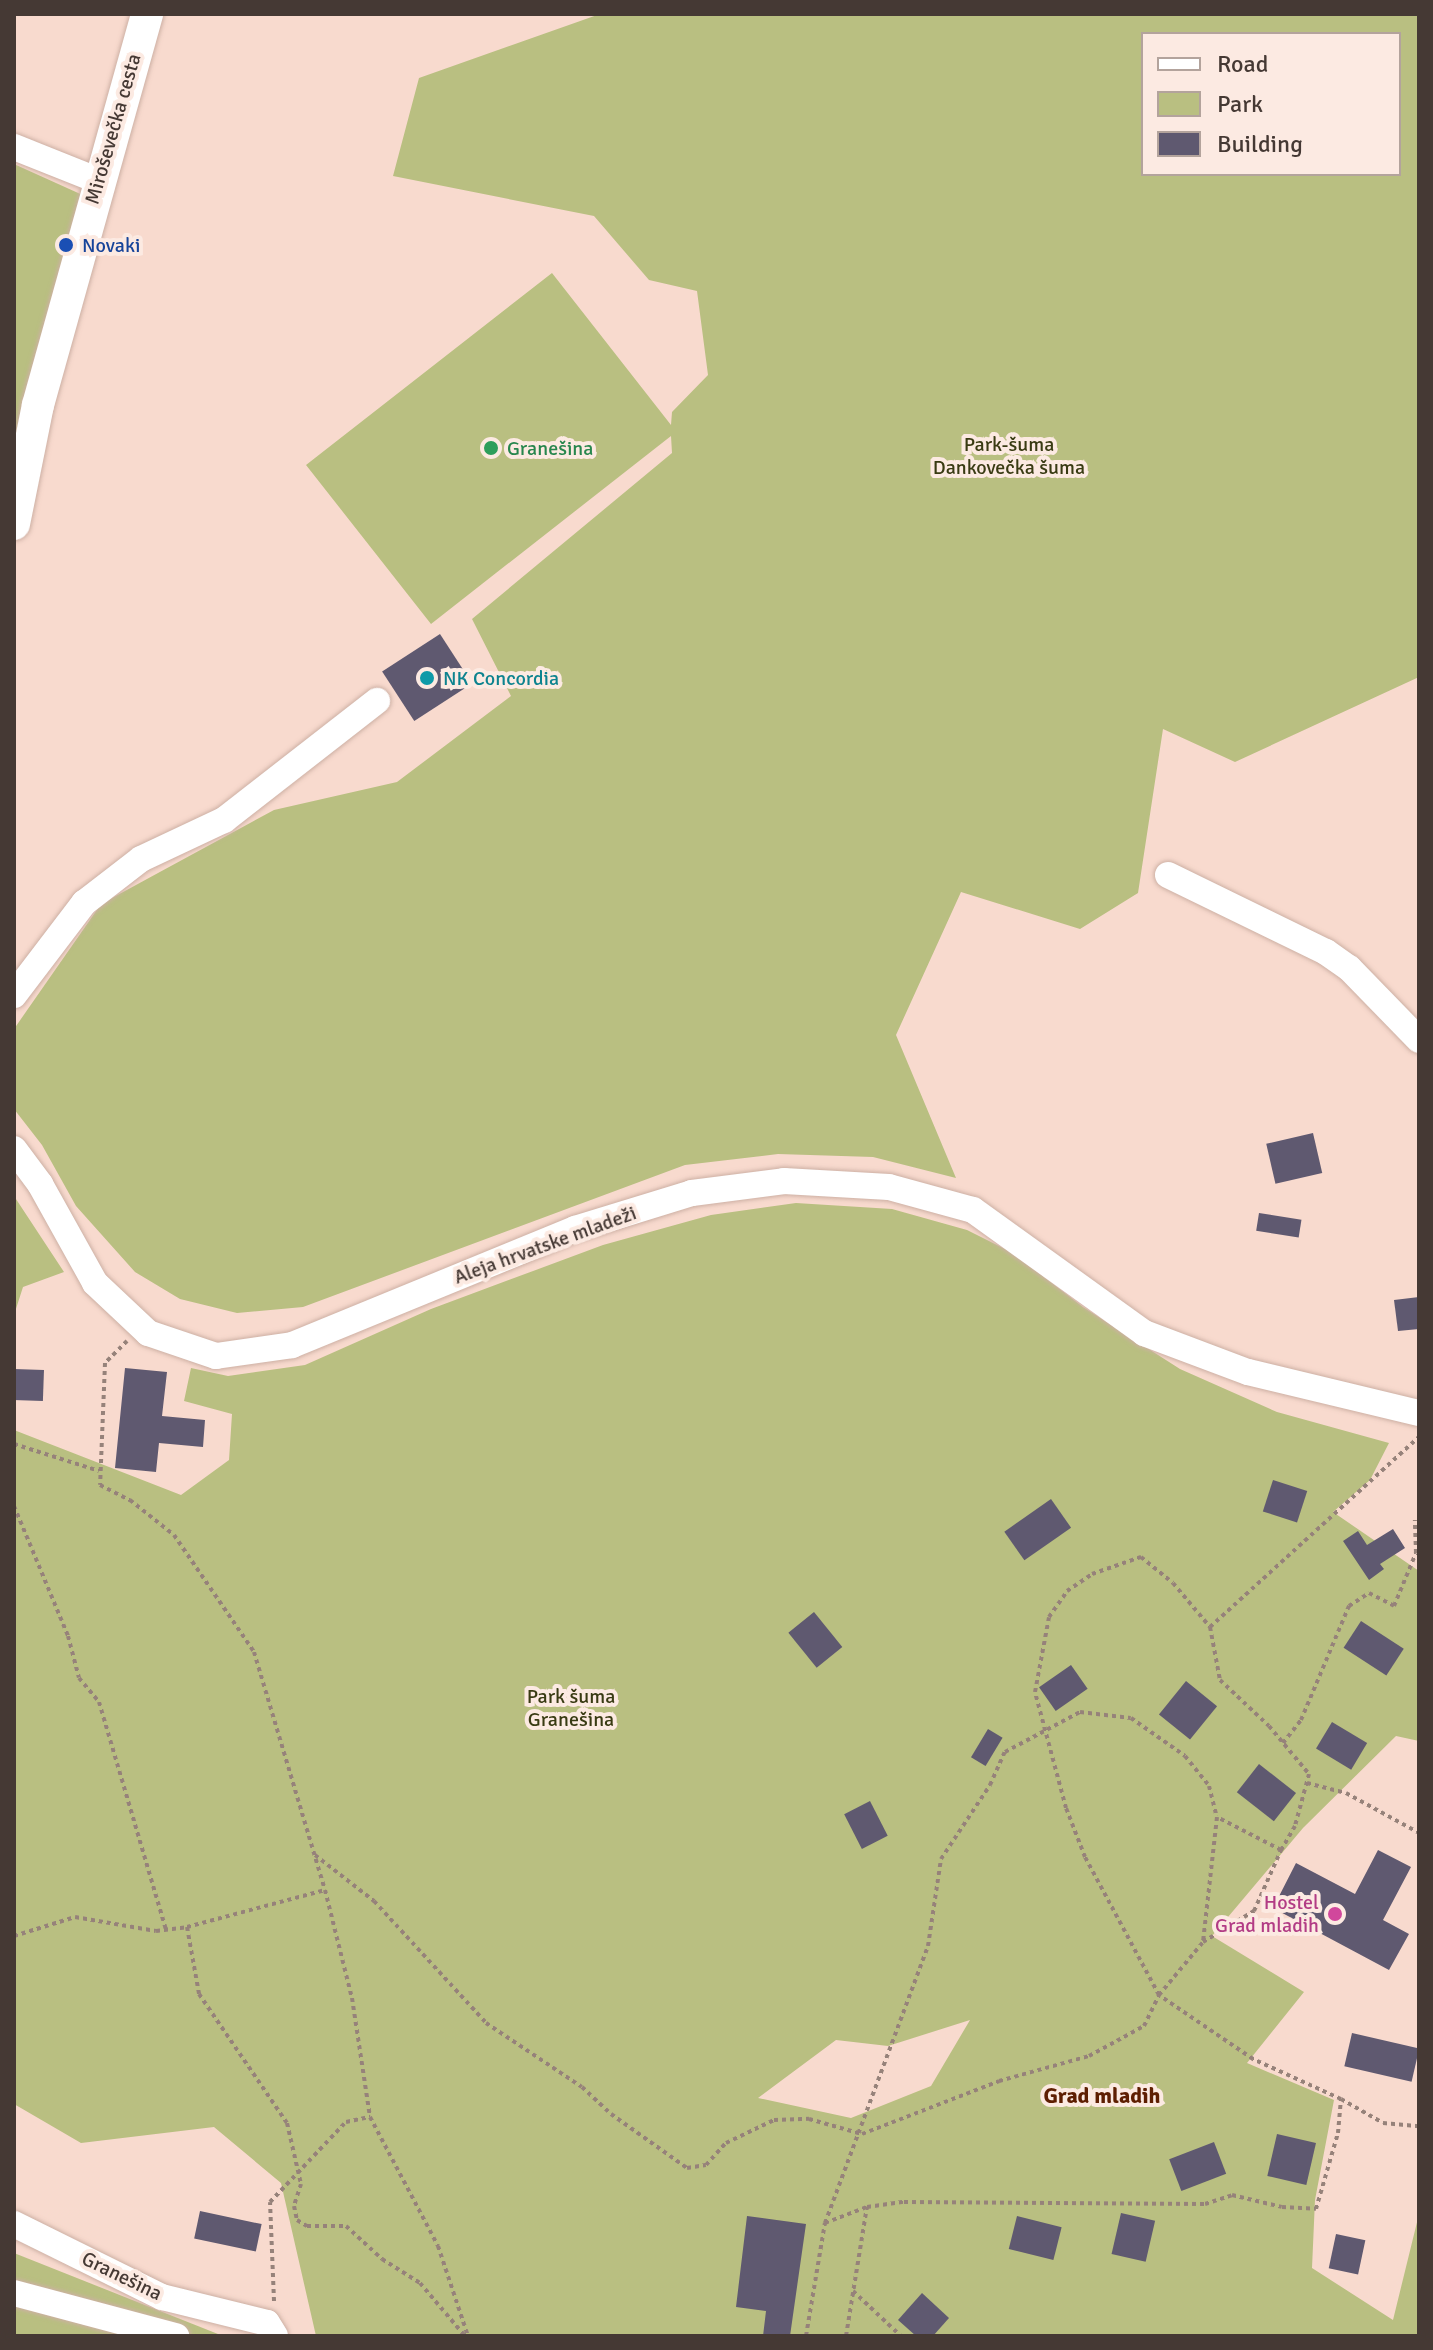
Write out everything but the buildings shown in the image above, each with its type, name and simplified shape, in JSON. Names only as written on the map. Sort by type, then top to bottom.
[{"type":"main road","name":"Miroševečka cesta","points":[[14,524],[38,405],[97,180],[147,14]]},
{"type":"street","points":[[14,147],[97,180]]},
{"type":"street","points":[[14,995],[84,903],[141,859],[224,820],[377,701]]},
{"type":"street","points":[[1168,875],[1326,952],[1349,968],[1419,1040]]},
{"type":"street","name":"Aleja hrvatske mladeži","points":[[14,1149],[40,1184],[95,1283],[148,1333],[216,1356],[292,1345],[575,1229],[692,1193],[784,1181],[889,1187],[973,1210],[1144,1333],[1248,1372],[1419,1413]]},
{"type":"street","name":"Granešina","points":[[14,2224],[162,2297],[267,2323],[274,2334]]},
{"type":"street","points":[[14,2293],[176,2336]]},
{"type":"path","points":[[148,1333],[125,1342],[105,1363],[100,1485],[130,1500],[174,1535],[254,1652],[325,1890],[352,1998],[370,2117],[438,2246],[467,2336]]},
{"type":"path","points":[[1210,1627],[1419,1437]]},
{"type":"path","points":[[14,1444],[100,1471]]},
{"type":"path","points":[[14,1506],[68,1636],[79,1678],[99,1702],[166,1930]]},
{"type":"path","points":[[1283,1743],[1301,1720],[1349,1606],[1369,1593],[1394,1606],[1416,1553],[1415,1520]]},
{"type":"path","points":[[315,1855],[374,1901],[486,2023],[582,2087],[611,2114],[687,2168],[706,2165],[726,2143],[774,2120],[809,2119],[862,2134],[999,2081],[1119,2043],[1144,2026],[1159,1995],[1203,1942],[1254,1911],[1295,1826],[1309,1774],[1283,1743],[1220,1680],[1210,1627],[1173,1583],[1141,1557],[1092,1574],[1067,1591],[1040,1642],[1035,1692],[1085,1857],[1159,1995],[1253,2059],[1341,2099],[1383,2123],[1419,2126]]},
{"type":"path","points":[[806,2336],[825,2223],[862,2134],[903,2002],[928,1946],[941,1859],[990,1785],[1005,1752],[1080,1712],[1131,1718],[1185,1756],[1209,1786],[1217,1817],[1203,1942]]},
{"type":"path","points":[[1307,1783],[1346,1793],[1419,1833]]},
{"type":"path","points":[[1217,1817],[1281,1850]]},
{"type":"path","points":[[14,1936],[75,1917],[166,1930],[187,1927],[325,1890]]},
{"type":"path","points":[[187,1927],[199,1994],[287,2123],[301,2184],[294,2206],[297,2220],[307,2226],[346,2226],[382,2259],[420,2283],[467,2336]]},
{"type":"path","points":[[825,2223],[867,2207],[919,2202],[1205,2204],[1232,2195],[1282,2207],[1316,2209],[1338,2133],[1341,2099]]},
{"type":"path","points":[[274,2334],[270,2202],[346,2122],[370,2117]]},
{"type":"path","points":[[846,2336],[867,2207]]},
{"type":"path","points":[[853,2291],[901,2336]]},
{"type":"green space","name":"Park-šuma Dankovečka šuma","points":[[600,14],[1419,14],[1419,677],[1235,762],[1163,729],[1138,893],[1080,929],[961,892],[896,1035],[956,1178],[873,1157],[778,1154],[685,1165],[303,1307],[237,1313],[180,1299],[135,1272],[76,1206],[42,1145],[14,1109],[14,1029],[101,904],[274,810],[397,782],[511,696],[472,619],[672,453],[671,436],[431,624],[306,465],[552,273],[671,425],[672,412],[708,375],[697,291],[649,280],[594,216],[393,176],[419,78]]},
{"type":"green space","points":[[14,164],[87,197],[14,474]]},
{"type":"green space","points":[[14,1196],[64,1272],[23,1287],[14,1315]]},
{"type":"green space","name":"Park šuma Granešina","points":[[796,1203],[892,1209],[967,1230],[1013,1253],[1083,1307],[1180,1369],[1277,1412],[1389,1443],[1370,1480],[1333,1512],[1419,1571],[1419,1741],[1396,1736],[1303,1828],[1212,1936],[1304,1992],[1247,2063],[1334,2100],[1315,2200],[1312,2268],[1393,2320],[1419,2214],[1419,2336],[316,2336],[281,2183],[214,2127],[81,2143],[14,2104],[14,1430],[181,1495],[229,1460],[232,1414],[184,1401],[191,1368],[228,1376],[305,1365],[431,1309],[603,1245],[711,1215]],"holes":[[[970,2020],[931,2086],[851,2118],[758,2098],[836,2040],[888,2046]]]},
{"type":"green space","points":[[14,2253],[223,2336],[14,2336]]},
{"type":"place","name":"Novaki","points":[[66,245]]},
{"type":"place","name":"Granešina","points":[[491,448]]},
{"type":"place","name":"NK Concordia","points":[[427,678]]},
{"type":"place","name":"Hostel Grad mladih","points":[[1335,1914]]},
{"type":"district","name":"Grad mladih","points":[[1102,2096]]}]
